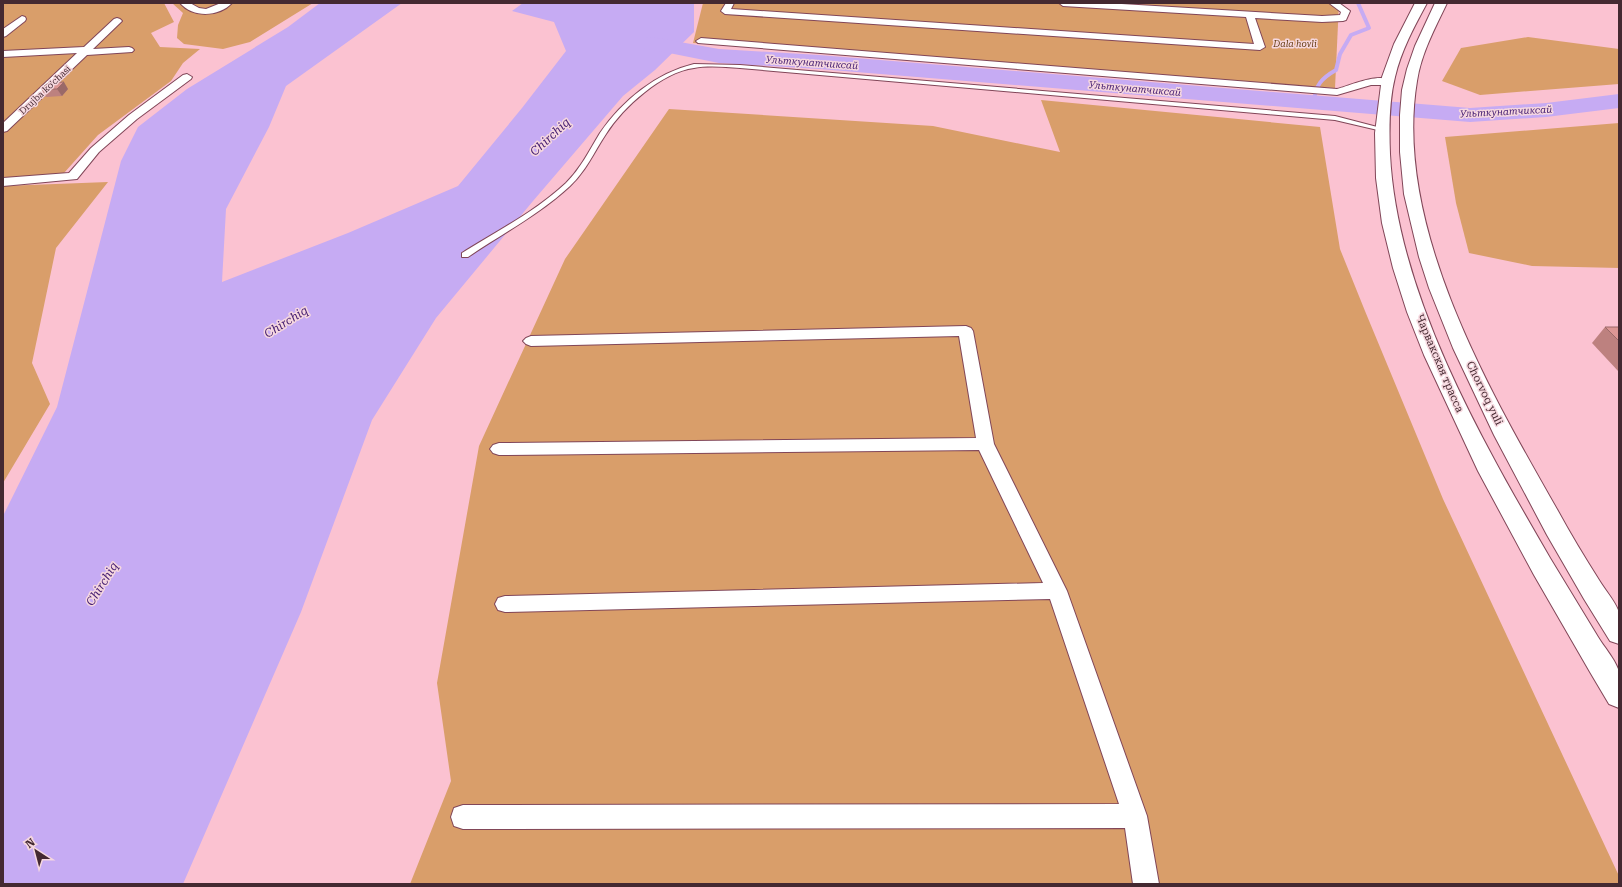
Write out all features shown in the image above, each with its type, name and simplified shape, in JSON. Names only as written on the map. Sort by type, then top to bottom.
[{"type":"highway","name":"Чарвакская трасса","points":[[1421,3],[1398,49],[1387,84],[1382,129],[1384,186],[1406,280],[1442,375],[1493,478],[1568,612],[1619,695]]},
{"type":"highway","name":"Chorvoq yuli","points":[[1441,3],[1418,53],[1409,88],[1407,160],[1411,191],[1428,259],[1454,329],[1494,413],[1528,477],[1600,604],[1619,633]]},
{"type":"street","points":[[184,3],[199,12],[208,11],[228,3]]},
{"type":"street","points":[[730,3],[725,11],[1260,47],[1249,14]]},
{"type":"street","points":[[1063,3],[1343,18],[1346,11],[1332,3]]},
{"type":"street","points":[[3,34],[22,19]]},
{"type":"street","name":"Drujba ko'chasi","points":[[3,129],[117,22]]},
{"type":"street","points":[[701,41],[1337,92],[1370,82],[1387,84]]},
{"type":"street","points":[[86,51],[129,50]]},
{"type":"street","name":"Drujba ko'chasi","points":[[3,54],[86,51]]},
{"type":"street","points":[[3,182],[74,176],[95,150],[132,117],[187,77]]},
{"type":"street","points":[[532,341],[966,331],[985,444],[1057,591],[1135,816],[1146,884]]},
{"type":"street","points":[[498,449],[985,444]]},
{"type":"street","points":[[505,604],[1057,591]]},
{"type":"street","points":[[463,817],[1135,816]]},
{"type":"lane","points":[[465,255],[541,207],[580,171],[607,128],[631,102],[658,81],[677,70],[694,66],[716,66],[793,72],[1336,118],[1382,129]]},
{"type":"green space","points":[[3,3],[164,3],[174,22],[151,33],[160,47],[200,49],[183,63],[171,81],[98,135],[64,173],[3,180]]},
{"type":"green space","points":[[172,3],[313,3],[250,42],[223,49],[184,44],[177,38],[178,25],[183,13]]},
{"type":"green space","name":"Dala hovli","points":[[703,3],[1339,3],[1335,88],[693,43]]},
{"type":"green space","points":[[1528,37],[1619,49],[1619,84],[1480,95],[1442,81],[1461,48]]},
{"type":"green space","points":[[1041,100],[1320,127],[1340,249],[1443,499],[1619,876],[1619,884],[410,884],[451,781],[437,683],[479,446],[565,259],[669,109],[933,126],[1060,152]]},
{"type":"green space","points":[[1619,123],[1619,268],[1532,266],[1469,253],[1456,203],[1445,137]]},
{"type":"green space","points":[[108,182],[56,248],[32,363],[50,404],[3,483],[3,186]]},
{"type":"water","name":"Chirchiq","points":[[320,3],[402,3],[286,86],[269,127],[226,209],[222,282],[348,233],[458,186],[522,108],[566,51],[554,22],[512,11],[523,3],[694,3],[694,32],[655,70],[623,96],[533,201],[436,318],[372,420],[301,612],[183,884],[3,884],[3,516],[57,407],[121,161],[138,127],[187,89],[288,27]]},
{"type":"building","points":[[64,82],[57,89],[41,89],[48,83]]},
{"type":"building","points":[[1605,327],[1619,327],[1619,341]]},
{"type":"waterway","points":[[1314,102],[1316,91],[1320,83],[1323,79],[1336,70],[1340,54],[1351,35],[1369,28],[1358,3]]},
{"type":"waterway","name":"Ульткунатчиксай","points":[[652,43],[719,56],[819,62],[1470,115],[1546,110],[1619,101]]}]
